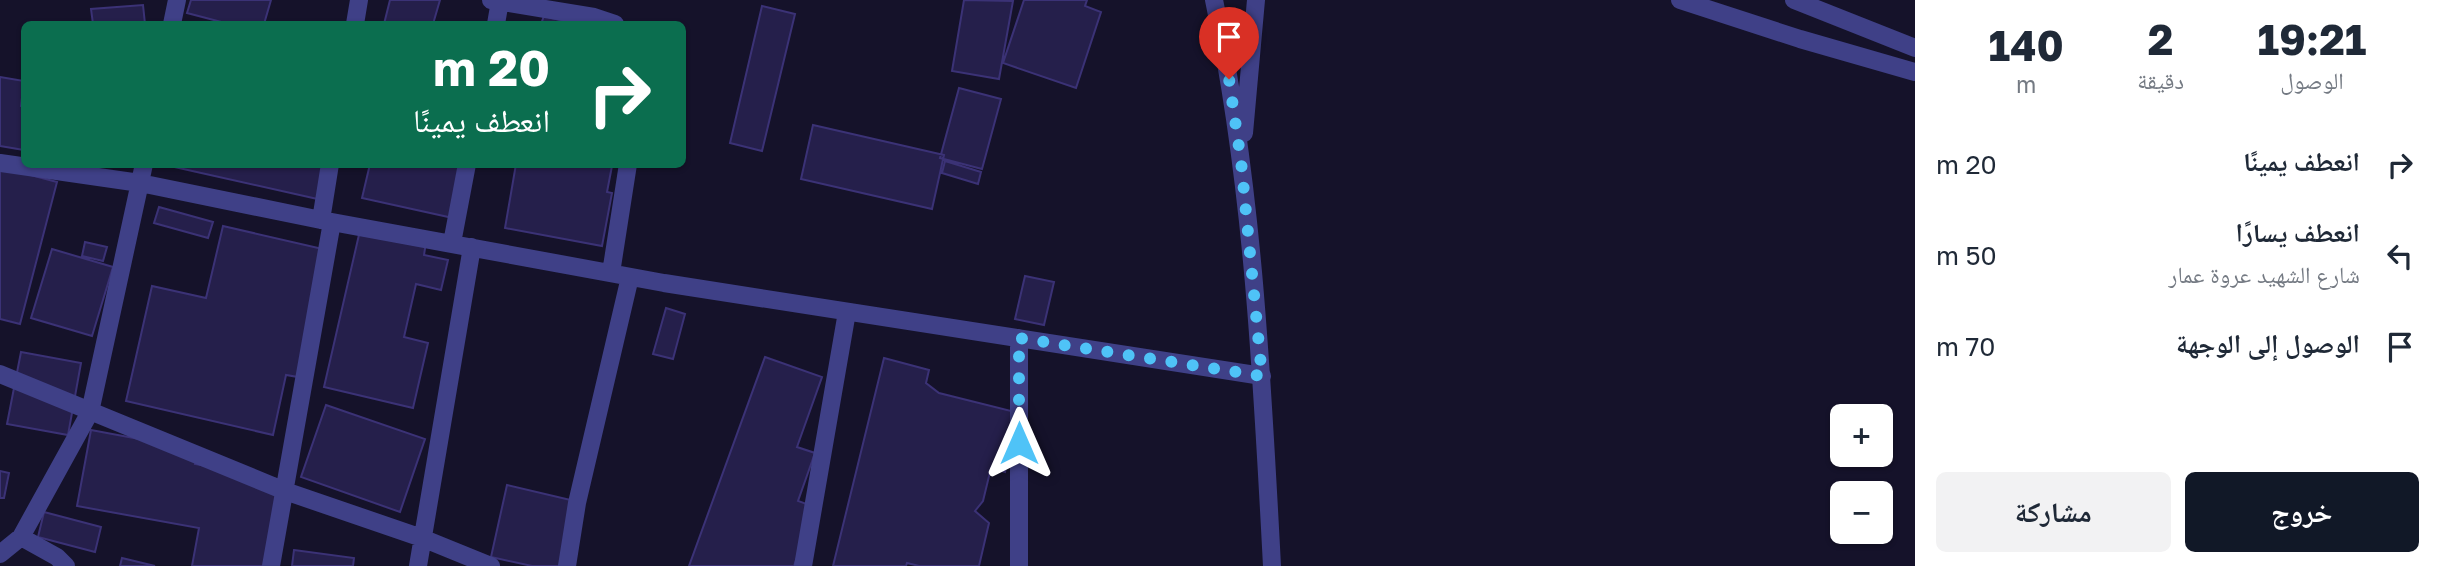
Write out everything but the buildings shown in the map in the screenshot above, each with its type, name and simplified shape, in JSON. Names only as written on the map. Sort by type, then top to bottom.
[{"type":"street","points":[[173,21],[177,0]]},
{"type":"street","points":[[356,21],[359,0]]},
{"type":"street","points":[[1214,0],[1241,161],[1262,376],[1272,566]]},
{"type":"street","points":[[1241,161],[1256,0]]},
{"type":"street","points":[[1680,0],[1824,47],[1915,72]]},
{"type":"street","points":[[1794,0],[1915,48]]},
{"type":"street","points":[[496,21],[496,1],[606,21]]},
{"type":"street","points":[[0,163],[21,166]]},
{"type":"street","points":[[35,168],[140,183],[611,274],[1262,376]]},
{"type":"street","points":[[0,554],[21,537],[90,412],[143,168]]},
{"type":"street","points":[[271,566],[327,221],[330,168]]},
{"type":"street","points":[[452,243],[466,168]]},
{"type":"street","points":[[611,274],[627,168]]},
{"type":"street","points":[[418,566],[472,247]]},
{"type":"street","points":[[567,566],[577,503],[630,277]]},
{"type":"street","points":[[803,566],[847,312]]},
{"type":"street","points":[[1019,338],[1019,566]]},
{"type":"street","points":[[0,374],[285,491],[422,538],[491,566]]},
{"type":"street","points":[[21,537],[57,557],[66,566]]},
{"type":"route","points":[[1019,443],[1019,338],[1262,376],[1241,161],[1229,79]]}]
